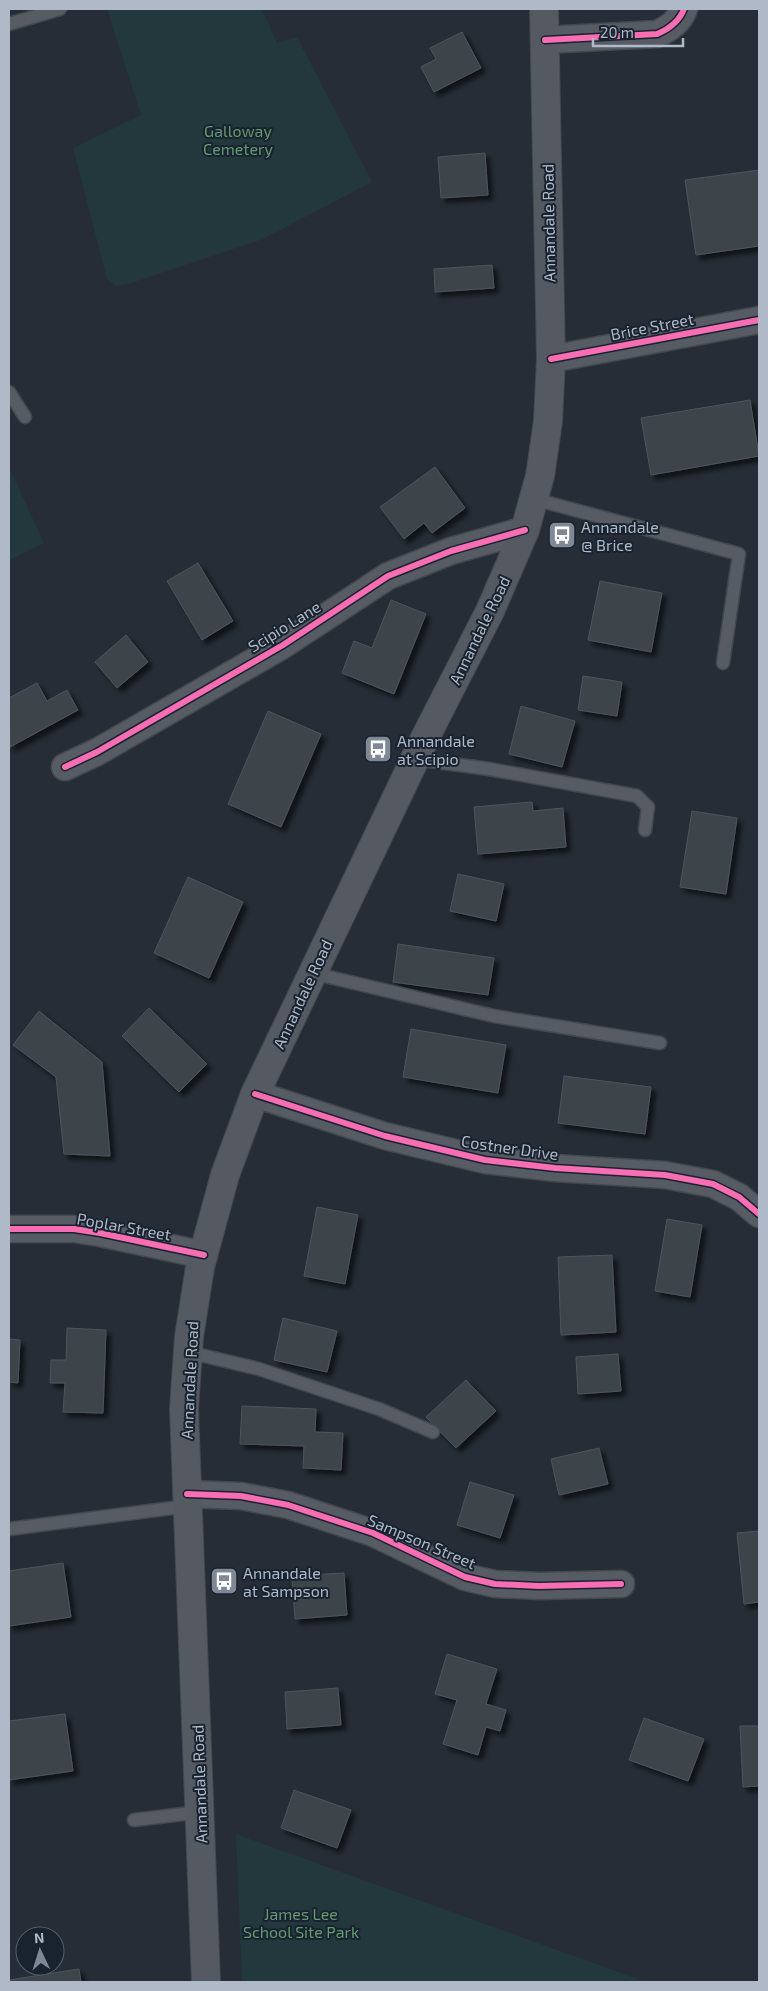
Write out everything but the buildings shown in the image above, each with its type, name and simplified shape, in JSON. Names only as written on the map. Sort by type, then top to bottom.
[{"type":"main road","name":"Annandale Road","points":[[206,1982],[184,1409],[188,1352],[200,1267],[226,1175],[255,1094],[415,759],[490,612],[525,530],[534,499],[540,476],[548,422],[551,359],[544,9]]},
{"type":"street","points":[[545,40],[657,34],[669,29],[681,17],[684,9]]},
{"type":"street","name":"Brice Street","points":[[551,359],[759,320]]},
{"type":"street","name":"Scipio Lane","points":[[65,767],[97,752],[283,645],[388,576],[452,551],[525,530]]},
{"type":"street","name":"Costner Drive","points":[[255,1094],[384,1136],[485,1160],[555,1168],[665,1175],[713,1184],[739,1198],[759,1214]]},
{"type":"street","name":"Poplar Street","points":[[9,1229],[74,1230],[100,1233],[204,1255]]},
{"type":"street","name":"Sampson Street","points":[[188,1500],[241,1496],[288,1506],[373,1534],[465,1577],[495,1584],[539,1586],[621,1584]]},
{"type":"lane","points":[[9,24],[60,9]]},
{"type":"lane","points":[[9,392],[25,417]]},
{"type":"lane","points":[[534,499],[739,554],[723,663]]},
{"type":"lane","points":[[415,759],[489,769],[637,796],[648,807],[645,830]]},
{"type":"lane","points":[[312,973],[494,1016],[660,1042]]},
{"type":"lane","points":[[188,1352],[259,1368],[379,1409],[432,1432]]},
{"type":"lane","points":[[9,1529],[188,1500]]},
{"type":"lane","points":[[134,1820],[200,1812]]},
{"type":"green space","name":"Galloway Cemetery","points":[[107,9],[262,9],[277,43],[297,37],[372,182],[263,239],[128,284],[115,286],[107,279],[73,148],[141,115]]},
{"type":"green space","points":[[9,467],[44,543],[9,560]]},
{"type":"green space","name":"James Lee School Site Park","points":[[236,1834],[646,1982],[242,1982]]},
{"type":"cycle path","points":[[545,40],[657,34],[673,24],[684,9]]},
{"type":"cycle path","points":[[551,359],[759,320]]},
{"type":"cycle path","points":[[65,767],[97,752],[283,645],[388,576],[451,551],[525,530]]},
{"type":"cycle path","points":[[255,1094],[385,1136],[485,1160],[555,1168],[665,1175],[713,1184],[739,1197],[759,1214]]},
{"type":"cycle path","points":[[9,1229],[74,1229],[204,1255]]},
{"type":"cycle path","points":[[187,1494],[241,1496],[288,1505],[373,1533],[465,1577],[495,1584],[539,1586],[621,1584]]},
{"type":"place","name":"Annandale @ Brice","points":[[562,535]]},
{"type":"place","name":"Annandale at Scipio","points":[[378,749]]},
{"type":"place","name":"Annandale at Sampson","points":[[224,1581]]}]
